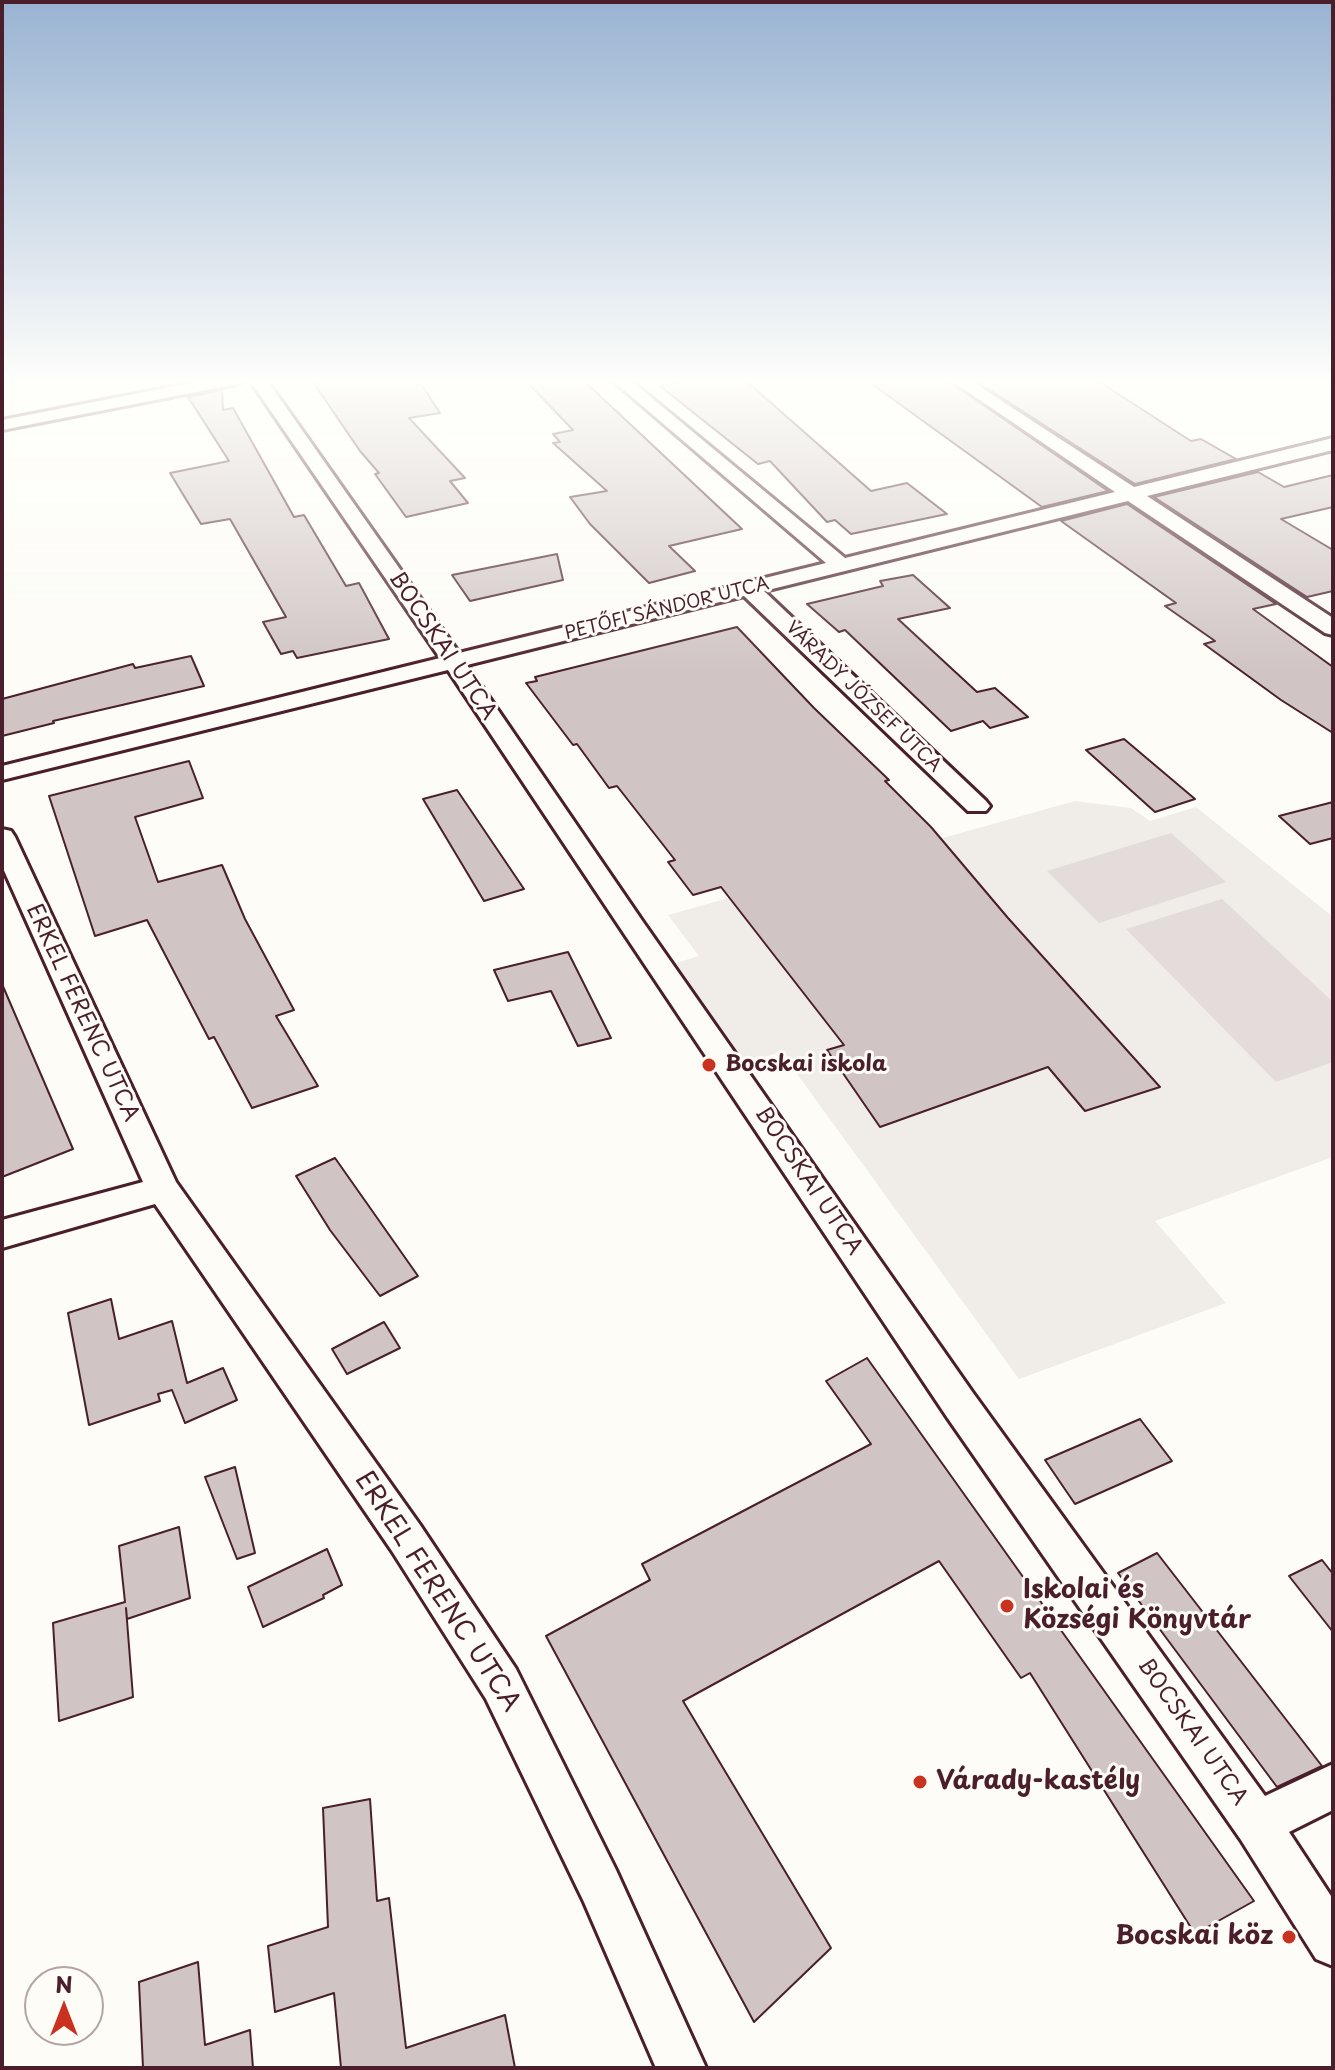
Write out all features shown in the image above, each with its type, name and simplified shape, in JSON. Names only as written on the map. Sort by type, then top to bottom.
[{"type":"street","name":"BOCSKAI UTCA","points":[[324,476],[960,1405],[1257,1824],[1333,1942]]},
{"type":"street","points":[[734,476],[842,566]]},
{"type":"street","points":[[1103,476],[1333,628]]},
{"type":"street","name":"PETŐFI SÁNDOR UTCA","points":[[2,773],[1205,476]]},
{"type":"street","name":"VÁRADY JÓZSEF UTCA","points":[[749,589],[977,806]]},
{"type":"street","name":"ERKEL FERENC UTCA","points":[[2,837],[163,1189],[406,1538],[501,1684],[600,1886],[681,2068]]},
{"type":"street","points":[[2,1234],[163,1189]]},
{"type":"street","points":[[1257,1824],[1333,1786]]},
{"type":"shaded area","points":[[1075,801],[1131,808],[1150,821],[1196,807],[1333,917],[1333,1157],[1155,1221],[1226,1303],[1019,1379],[781,1052],[745,1063],[676,963],[699,956],[668,915]]},
{"type":"shaded area","points":[[1171,833],[1226,882],[1099,923],[1047,871]]},
{"type":"shaded area","points":[[1222,899],[1333,1002],[1333,1062],[1276,1082],[1126,929]]},
{"type":"building","points":[[172,476],[271,476],[294,517],[304,515],[346,586],[359,583],[389,639],[297,658],[293,651],[281,654],[263,622],[286,617],[230,519],[201,524]]},
{"type":"building","points":[[376,476],[465,478],[450,481],[468,503],[406,517]]},
{"type":"building","points":[[590,476],[685,476],[742,529],[669,546],[695,571],[649,583],[590,524],[570,497],[607,491]]},
{"type":"building","points":[[784,476],[854,476],[871,491],[907,483],[947,514],[851,534],[835,520],[827,522]]},
{"type":"building","points":[[999,476],[1086,476],[1108,491],[1042,507]]},
{"type":"building","points":[[1122,476],[1169,476],[1135,484]]},
{"type":"building","points":[[1243,476],[1264,476],[1284,487],[1333,476],[1333,507],[1281,519],[1333,550],[1333,591],[1307,597],[1154,497]]},
{"type":"building","points":[[1127,504],[1276,604],[1253,609],[1333,667],[1333,733],[1204,644],[1215,641],[1165,606],[1176,603],[1061,521]]},
{"type":"building","points":[[557,554],[563,580],[470,601],[452,575]]},
{"type":"building","points":[[913,575],[950,608],[898,619],[977,692],[995,688],[1028,717],[990,728],[983,721],[951,731],[845,630],[839,632],[807,604],[883,586],[880,581]]},
{"type":"building","points":[[737,627],[814,708],[889,780],[885,781],[931,827],[1160,1087],[1085,1111],[1048,1067],[880,1127],[827,1050],[844,1045],[721,887],[693,895],[668,862],[675,860],[617,786],[609,788],[526,683],[537,681],[535,677]]},
{"type":"building","points":[[191,656],[204,686],[2,736],[2,699],[133,664],[135,668]]},
{"type":"building","points":[[1124,739],[1195,799],[1155,812],[1086,750]]},
{"type":"building","points":[[189,761],[203,798],[135,817],[158,882],[222,865],[245,919],[294,1010],[276,1016],[318,1086],[252,1108],[214,1037],[209,1039],[147,920],[95,936],[49,796]]},
{"type":"building","points":[[457,790],[524,889],[484,901],[423,799]]},
{"type":"building","points":[[1333,802],[1333,838],[1310,844],[1279,816]]},
{"type":"building","points":[[568,952],[611,1038],[578,1046],[551,991],[508,1001],[494,970]]},
{"type":"building","points":[[2,984],[73,1149],[2,1177]]},
{"type":"building","points":[[335,1158],[418,1276],[380,1296],[330,1230],[296,1176]]},
{"type":"building","points":[[111,1299],[119,1339],[172,1321],[187,1383],[223,1368],[237,1400],[185,1423],[172,1390],[158,1394],[160,1401],[89,1425],[68,1313]]},
{"type":"building","points":[[384,1322],[400,1348],[347,1374],[332,1349]]},
{"type":"building","points":[[867,1358],[1254,1901],[1195,1934],[1030,1673],[1021,1678],[939,1561],[683,1701],[831,1948],[754,2022],[546,1636],[650,1580],[642,1564],[871,1444],[826,1381]]},
{"type":"building","points":[[1140,1419],[1172,1461],[1075,1504],[1045,1460]]},
{"type":"building","points":[[235,1467],[255,1553],[237,1559],[205,1477]]},
{"type":"building","points":[[179,1527],[190,1598],[127,1619],[126,1608],[133,1697],[59,1721],[53,1623],[125,1602],[119,1546]]},
{"type":"building","points":[[327,1549],[342,1585],[323,1595],[324,1598],[263,1627],[248,1587]]},
{"type":"building","points":[[1157,1553],[1322,1766],[1277,1787],[1118,1573]]},
{"type":"building","points":[[1322,1560],[1333,1574],[1333,1632],[1289,1576]]},
{"type":"building","points":[[370,1799],[377,1901],[389,1898],[406,2048],[505,2015],[515,2068],[341,2068],[334,1993],[275,2012],[268,1946],[328,1927],[323,1808]]},
{"type":"building","points":[[198,1962],[205,2045],[250,2030],[253,2068],[143,2068],[139,1982]]},
{"type":"place","name":"Bocskai iskola","points":[[709,1065]]},
{"type":"place","name":"Iskolai és Községi Könyvtár","points":[[1007,1606]]},
{"type":"place","name":"Várady-kastély","points":[[920,1782]]},
{"type":"place","name":"Bocskai köz","points":[[1289,1937]]}]
